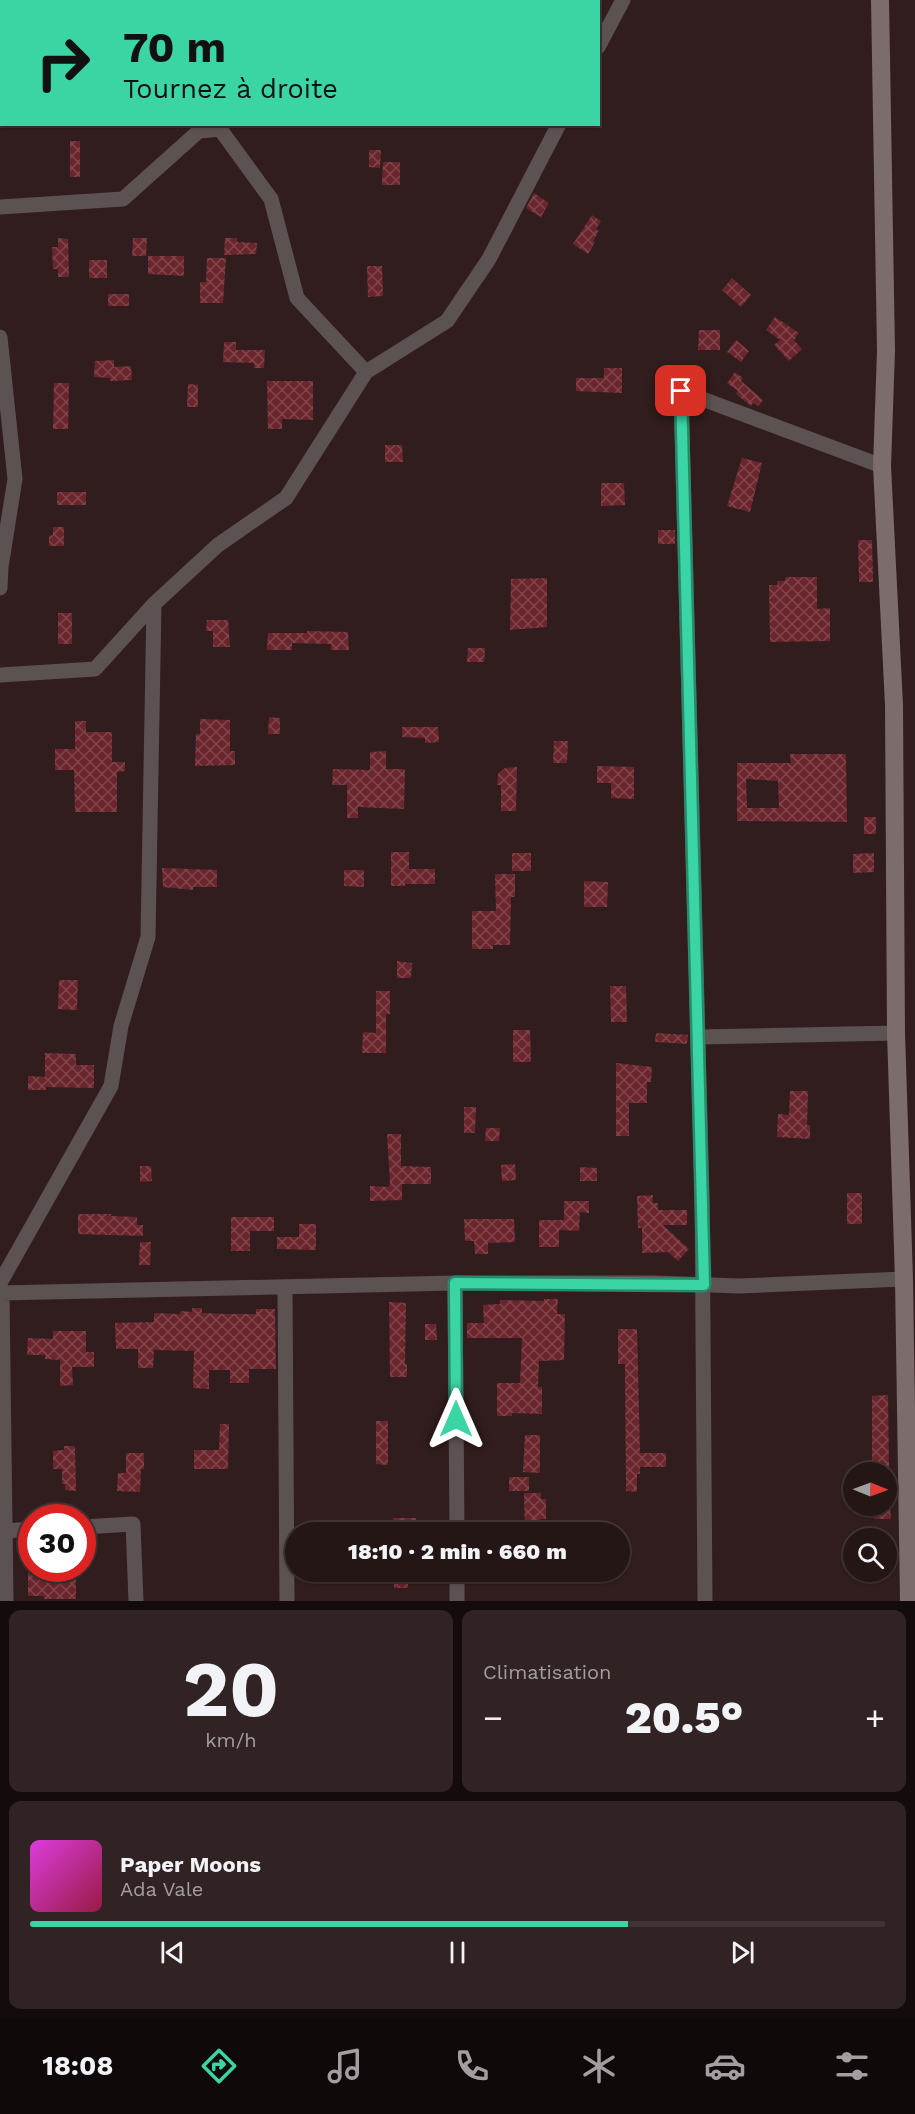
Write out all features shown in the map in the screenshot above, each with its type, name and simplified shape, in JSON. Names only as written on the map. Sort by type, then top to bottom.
[{"type":"main road","points":[[880,0],[886,351],[882,466],[894,705],[896,1033],[904,1279],[909,1601]]},
{"type":"street","points":[[600,43],[623,0]]},
{"type":"street","points":[[0,675],[95,669],[154,604],[218,545],[286,498],[366,372],[447,321],[489,259],[558,126]]},
{"type":"street","points":[[0,207],[123,199],[199,131],[220,129],[271,199],[297,298],[366,372]]},
{"type":"street","points":[[0,337],[15,479],[1,567],[0,588]]},
{"type":"street","points":[[705,1601],[704,1285],[681,391],[882,466]]},
{"type":"street","points":[[6,1601],[1,1290],[111,1086],[121,1026],[148,937],[154,604]]},
{"type":"street","points":[[698,1037],[896,1033]]},
{"type":"street","points":[[1,1290],[285,1288],[455,1283],[740,1286],[904,1279]]},
{"type":"street","points":[[455,1283],[457,1522]]},
{"type":"street","points":[[285,1288],[287,1601]]},
{"type":"street","points":[[96,1526],[133,1524],[136,1601]]},
{"type":"street","points":[[5,1531],[18,1531]]},
{"type":"street","points":[[457,1582],[457,1601]]},
{"type":"building","points":[[70,141],[80,141],[80,177],[70,177]]},
{"type":"building","points":[[369,150],[381,150],[380,168],[369,167]]},
{"type":"building","points":[[383,162],[400,162],[400,185],[382,185]]},
{"type":"building","points":[[534,193],[549,203],[541,217],[526,208]]},
{"type":"building","points":[[592,215],[601,221],[596,229],[599,231],[593,241],[595,242],[588,254],[573,244]]},
{"type":"building","points":[[58,238],[68,239],[69,277],[58,277],[58,269],[53,269],[52,247],[58,247]]},
{"type":"building","points":[[133,238],[147,238],[146,256],[132,256]]},
{"type":"building","points":[[225,238],[237,238],[237,242],[257,243],[256,254],[224,255]]},
{"type":"building","points":[[148,256],[184,256],[184,276],[148,274]]},
{"type":"building","points":[[207,258],[226,258],[223,303],[200,303],[200,282],[206,282]]},
{"type":"building","points":[[89,260],[107,260],[107,278],[89,278]]},
{"type":"building","points":[[367,266],[382,266],[383,296],[368,297]]},
{"type":"building","points":[[732,278],[751,295],[741,307],[722,290]]},
{"type":"building","points":[[108,294],[129,294],[129,306],[108,306]]},
{"type":"building","points":[[775,317],[799,333],[794,340],[802,349],[789,361],[774,345],[780,340],[766,330]]},
{"type":"building","points":[[699,330],[720,330],[720,350],[698,350]]},
{"type":"building","points":[[736,340],[749,351],[741,362],[727,352]]},
{"type":"building","points":[[224,342],[236,342],[236,350],[265,350],[264,368],[254,368],[254,363],[223,362]]},
{"type":"building","points":[[114,360],[114,367],[131,366],[132,380],[110,381],[110,378],[94,377],[95,361]]},
{"type":"building","points":[[604,368],[622,368],[622,393],[576,391],[576,378],[604,378]]},
{"type":"building","points":[[735,372],[743,378],[741,381],[763,400],[758,406],[753,403],[751,406],[736,394],[738,391],[727,383]]},
{"type":"building","points":[[267,381],[313,381],[313,420],[282,419],[282,429],[268,429]]},
{"type":"building","points":[[54,383],[69,383],[68,429],[53,429]]},
{"type":"building","points":[[188,384],[198,385],[198,407],[187,407]]},
{"type":"building","points":[[385,445],[402,445],[403,462],[385,462]]},
{"type":"building","points":[[742,458],[762,463],[750,512],[727,506]]},
{"type":"building","points":[[601,483],[624,483],[625,505],[601,506]]},
{"type":"building","points":[[57,492],[86,492],[86,505],[57,505]]},
{"type":"building","points":[[53,527],[64,527],[64,546],[49,546],[49,536],[53,535]]},
{"type":"building","points":[[658,530],[675,530],[675,544],[658,544]]},
{"type":"building","points":[[858,540],[872,540],[873,582],[859,582]]},
{"type":"building","points":[[785,577],[817,577],[817,609],[830,608],[830,641],[770,642],[769,585],[777,585],[777,581],[785,581]]},
{"type":"building","points":[[547,578],[547,627],[510,630],[511,579]]},
{"type":"building","points":[[58,613],[72,613],[72,644],[58,644]]},
{"type":"building","points":[[207,620],[228,620],[230,647],[213,647],[213,631],[206,631]]},
{"type":"building","points":[[307,631],[348,632],[349,650],[331,650],[331,644],[292,643],[292,650],[267,650],[268,633],[307,633]]},
{"type":"building","points":[[468,648],[485,648],[484,662],[467,662]]},
{"type":"building","points":[[269,717],[280,718],[280,734],[268,734]]},
{"type":"building","points":[[200,719],[230,720],[230,751],[235,751],[235,765],[195,766],[196,734],[200,734]]},
{"type":"building","points":[[75,721],[86,721],[86,732],[112,732],[112,762],[125,762],[125,771],[117,772],[117,812],[75,812],[74,770],[55,770],[55,749],[75,749]]},
{"type":"building","points":[[402,727],[438,727],[439,742],[425,743],[425,738],[402,737]]},
{"type":"building","points":[[554,741],[568,741],[567,763],[553,763]]},
{"type":"building","points":[[386,751],[386,769],[405,769],[404,809],[358,807],[358,818],[347,818],[347,785],[332,785],[333,769],[370,770],[370,752]]},
{"type":"building","points":[[790,754],[846,754],[847,822],[737,821],[737,763],[791,763]],"holes":[[[746,779],[778,781],[779,808],[747,808]]]},
{"type":"building","points":[[597,766],[634,767],[634,799],[611,798],[611,783],[597,783]]},
{"type":"building","points":[[517,767],[516,811],[501,811],[501,785],[497,785],[498,774],[505,768]]},
{"type":"building","points":[[864,817],[876,817],[876,834],[864,834]]},
{"type":"building","points":[[391,852],[409,852],[409,869],[435,869],[435,884],[391,886]]},
{"type":"building","points":[[512,853],[531,853],[531,871],[512,871]]},
{"type":"building","points":[[874,853],[874,872],[853,873],[853,854]]},
{"type":"building","points":[[162,868],[217,870],[217,887],[193,887],[193,890],[163,887]]},
{"type":"building","points":[[344,870],[364,870],[364,887],[344,886]]},
{"type":"building","points":[[495,874],[515,874],[515,897],[511,897],[510,945],[493,945],[493,949],[472,949],[472,911],[496,911]]},
{"type":"building","points":[[584,881],[608,882],[607,907],[584,907]]},
{"type":"building","points":[[397,961],[412,963],[411,978],[397,978]]},
{"type":"building","points":[[59,980],[78,980],[77,1010],[58,1009]]},
{"type":"building","points":[[610,986],[626,986],[627,1022],[611,1022]]},
{"type":"building","points":[[376,991],[390,991],[390,1014],[386,1014],[386,1053],[362,1053],[363,1032],[376,1033]]},
{"type":"building","points":[[513,1030],[530,1030],[531,1062],[513,1062]]},
{"type":"building","points":[[656,1033],[688,1035],[687,1044],[655,1042]]},
{"type":"building","points":[[45,1053],[76,1054],[76,1065],[94,1065],[94,1088],[46,1087],[46,1090],[28,1090],[28,1076],[45,1077]]},
{"type":"building","points":[[616,1063],[652,1067],[651,1082],[647,1082],[647,1103],[629,1103],[629,1136],[616,1136]]},
{"type":"building","points":[[790,1091],[808,1091],[807,1125],[810,1125],[810,1139],[777,1137],[778,1114],[789,1115]]},
{"type":"building","points":[[464,1107],[476,1107],[475,1133],[464,1133]]},
{"type":"building","points":[[486,1128],[500,1128],[499,1141],[485,1141]]},
{"type":"building","points":[[387,1134],[401,1134],[401,1166],[431,1167],[431,1184],[402,1184],[402,1200],[370,1201],[370,1186],[388,1187],[390,1184]]},
{"type":"building","points":[[515,1164],[516,1180],[502,1181],[501,1165]]},
{"type":"building","points":[[140,1166],[151,1166],[152,1181],[140,1182]]},
{"type":"building","points":[[580,1167],[597,1168],[597,1181],[580,1181]]},
{"type":"building","points":[[847,1193],[862,1193],[862,1224],[847,1224]]},
{"type":"building","points":[[653,1195],[653,1203],[658,1203],[658,1210],[687,1210],[687,1225],[663,1225],[689,1249],[678,1261],[668,1252],[642,1253],[642,1228],[638,1228],[637,1196]]},
{"type":"building","points":[[564,1201],[589,1201],[589,1213],[580,1212],[579,1231],[559,1230],[559,1247],[539,1247],[539,1220],[564,1220]]},
{"type":"building","points":[[78,1214],[137,1217],[137,1225],[143,1225],[143,1236],[78,1234]]},
{"type":"building","points":[[231,1217],[274,1217],[274,1231],[250,1231],[250,1251],[231,1251]]},
{"type":"building","points":[[464,1219],[514,1219],[515,1242],[488,1243],[488,1254],[475,1254],[474,1241],[465,1241]]},
{"type":"building","points":[[299,1224],[316,1224],[316,1250],[277,1249],[277,1237],[299,1237]]},
{"type":"building","points":[[140,1242],[151,1242],[150,1265],[139,1265]]},
{"type":"building","points":[[544,1299],[558,1299],[557,1314],[565,1314],[564,1360],[539,1361],[538,1387],[542,1387],[542,1414],[512,1413],[512,1416],[497,1416],[497,1383],[520,1383],[522,1338],[467,1338],[467,1323],[484,1323],[483,1305],[500,1304],[500,1300],[544,1301]]},
{"type":"building","points":[[389,1302],[406,1303],[405,1364],[407,1364],[407,1377],[390,1377]]},
{"type":"building","points":[[192,1308],[202,1308],[202,1313],[228,1314],[256,1314],[256,1309],[275,1309],[276,1369],[249,1369],[249,1383],[230,1383],[230,1370],[209,1370],[209,1389],[193,1388],[194,1351],[154,1350],[153,1368],[138,1368],[138,1349],[116,1349],[115,1323],[154,1322],[154,1313],[180,1314],[181,1311],[192,1312]]},
{"type":"building","points":[[425,1324],[436,1324],[437,1340],[425,1340]]},
{"type":"building","points":[[618,1329],[637,1329],[640,1453],[666,1453],[666,1467],[640,1467],[640,1474],[637,1474],[637,1492],[626,1491],[625,1364],[618,1364]]},
{"type":"building","points":[[53,1331],[86,1331],[86,1352],[94,1352],[94,1367],[72,1367],[73,1385],[60,1386],[60,1360],[45,1359],[45,1355],[27,1355],[28,1338],[53,1339]]},
{"type":"building","points":[[888,1395],[889,1462],[872,1462],[872,1396]]},
{"type":"building","points":[[376,1421],[388,1421],[388,1465],[376,1464]]},
{"type":"building","points":[[220,1424],[229,1424],[228,1469],[194,1469],[194,1450],[219,1450]]},
{"type":"building","points":[[525,1435],[540,1435],[540,1473],[523,1472]]},
{"type":"building","points":[[64,1446],[75,1446],[76,1491],[65,1490],[65,1484],[62,1484],[62,1469],[53,1469],[53,1451],[64,1450]]},
{"type":"building","points":[[126,1453],[144,1453],[140,1492],[117,1491],[118,1473],[126,1473]]},
{"type":"building","points":[[509,1477],[529,1477],[529,1491],[509,1491]]},
{"type":"building","points":[[524,1493],[541,1493],[541,1499],[546,1499],[546,1519],[540,1519],[540,1522],[525,1522]]},
{"type":"building","points":[[874,1516],[891,1516],[891,1519],[874,1519]]},
{"type":"building","points":[[393,1518],[416,1518],[416,1522],[393,1522]]},
{"type":"building","points":[[28,1582],[76,1582],[76,1599],[44,1599],[44,1596],[28,1596]]},
{"type":"building","points":[[394,1582],[408,1582],[408,1588],[394,1588]]},
{"type":"route","points":[[456,1419],[455,1283],[704,1285],[681,391]]}]
